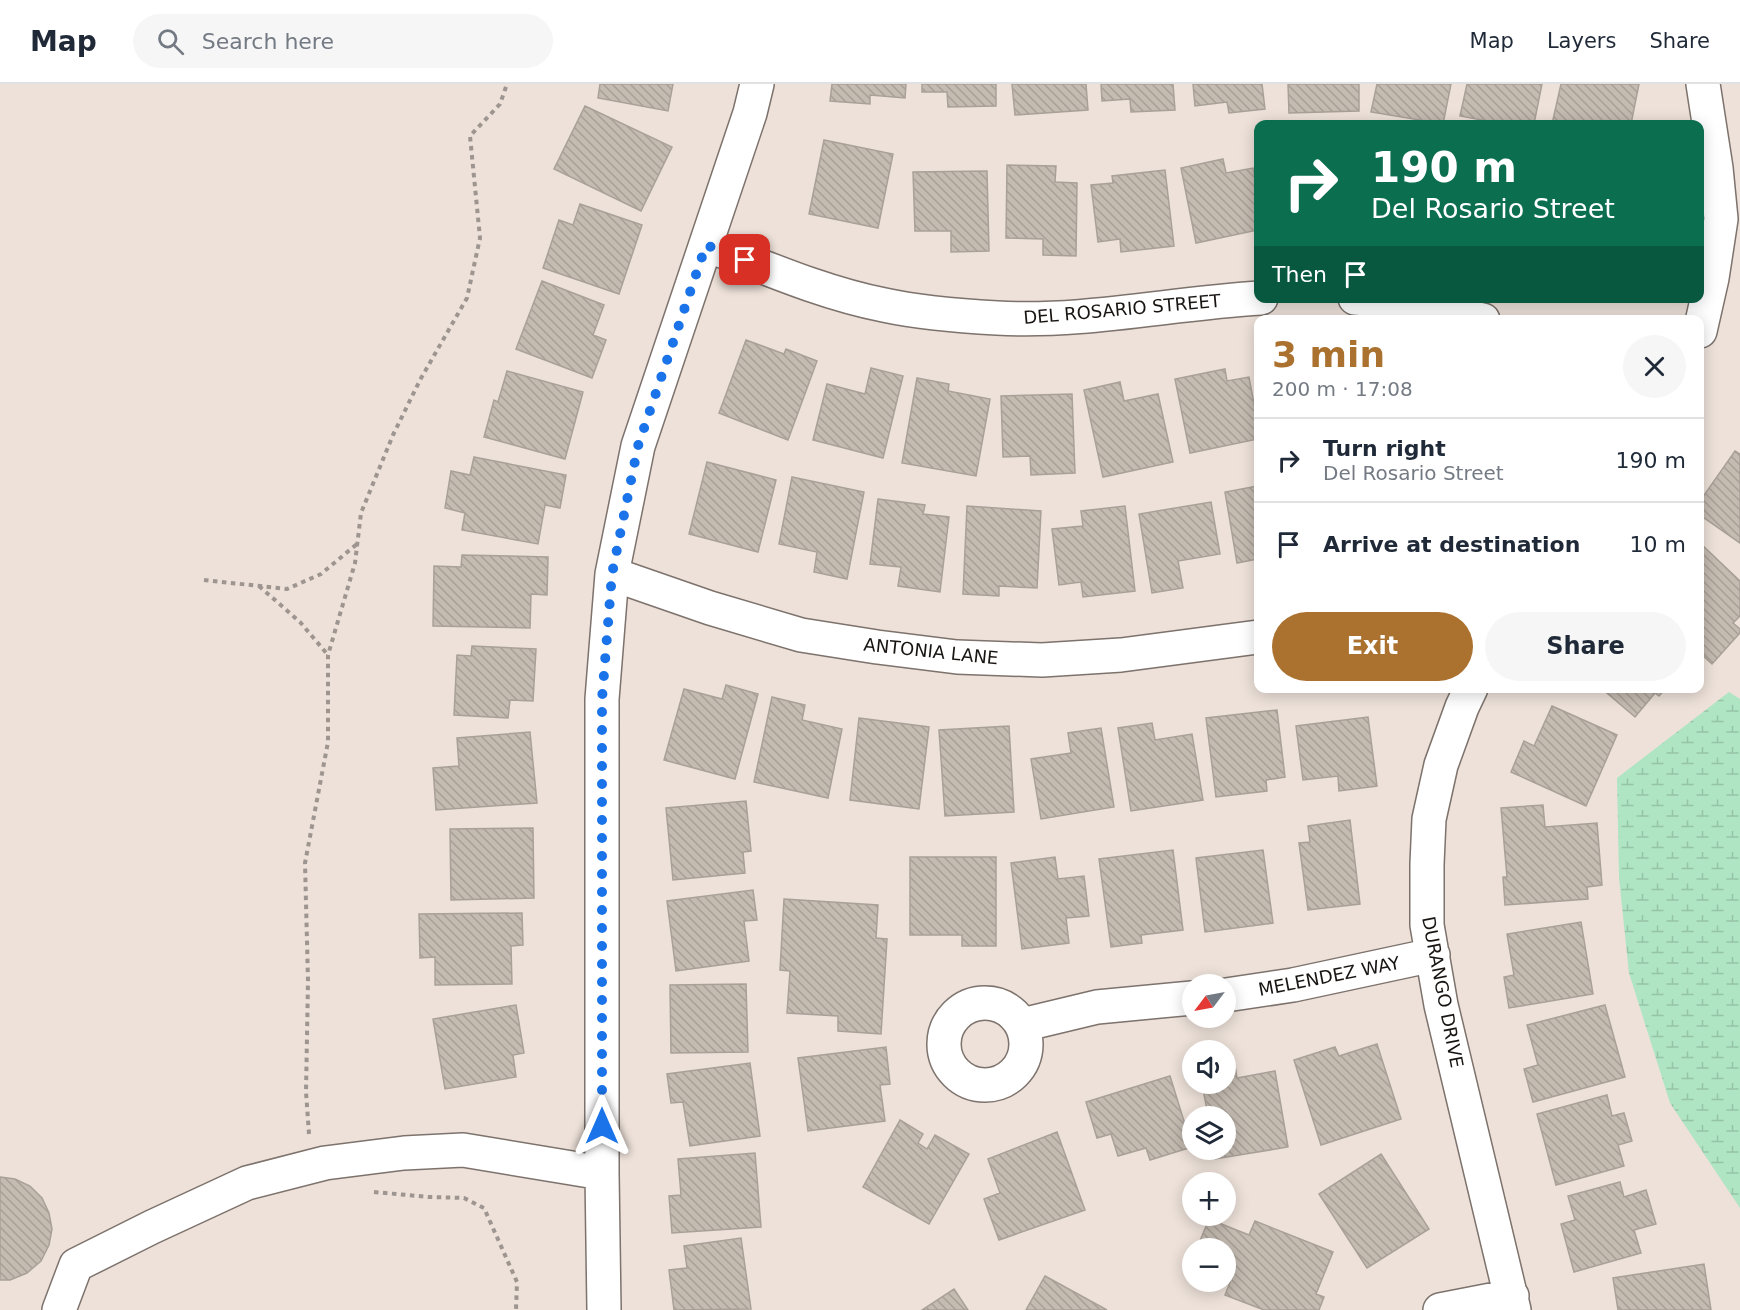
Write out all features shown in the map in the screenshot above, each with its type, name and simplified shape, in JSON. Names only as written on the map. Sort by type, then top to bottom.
[{"type":"street","points":[[604,1310],[602,699],[612,574],[638,446],[750,113],[757,84]]},
{"type":"street","points":[[1703,84],[1721,219],[1704,315]]},
{"type":"street","name":"DEL ROSARIO STREET","points":[[706,245],[802,282],[882,305],[999,319],[1070,317],[1209,301],[1254,298]]},
{"type":"street","points":[[1406,303],[1460,315]]},
{"type":"street","name":"ANTONIA LANE","points":[[612,574],[710,608],[801,634],[957,657],[1042,660],[1121,655],[1254,638]]},
{"type":"street","name":"DURANGO DRIVE","points":[[1440,1310],[1513,1303],[1441,1005],[1427,926],[1430,819],[1441,765],[1468,693]]},
{"type":"street","name":"MELENDEZ WAY","points":[[1236,993],[1293,985],[1432,955]]},
{"type":"street","points":[[1022,1025],[1097,1007],[1182,999]]},
{"type":"street","points":[[59,1310],[76,1265],[248,1183],[325,1163],[404,1153],[463,1150],[602,1173]]},
{"type":"path","points":[[325,1163],[308,1132],[305,863],[328,742],[328,655],[356,563],[361,513],[393,435],[420,380],[467,298],[480,238],[470,136],[500,104],[507,84]]},
{"type":"path","points":[[204,580],[287,589],[321,574],[357,544]]},
{"type":"path","points":[[259,586],[300,622],[328,655]]},
{"type":"path","points":[[364,1191],[464,1198],[484,1208],[517,1282],[516,1310]]},
{"type":"green space","points":[[1729,692],[1740,699],[1740,1208],[1670,1103],[1629,973],[1619,878],[1617,778]]},
{"type":"building","points":[[600,84],[673,84],[668,111],[598,98]]},
{"type":"building","points":[[832,84],[906,84],[905,98],[870,95],[870,104],[830,101]]},
{"type":"building","points":[[922,84],[996,84],[996,106],[948,107],[947,92],[922,92]]},
{"type":"building","points":[[1012,84],[1086,84],[1088,110],[1015,115]]},
{"type":"building","points":[[1101,84],[1173,84],[1175,110],[1131,112],[1130,99],[1102,101]]},
{"type":"building","points":[[1193,84],[1262,84],[1265,109],[1229,113],[1227,102],[1195,106]]},
{"type":"building","points":[[1288,84],[1359,84],[1359,111],[1289,113]]},
{"type":"building","points":[[1377,84],[1451,84],[1444,120],[1419,120],[1371,112]]},
{"type":"building","points":[[1467,84],[1542,84],[1535,120],[1482,120],[1460,116]]},
{"type":"building","points":[[1561,84],[1639,84],[1632,120],[1553,120]]},
{"type":"building","points":[[585,106],[672,147],[641,211],[554,169]]},
{"type":"building","points":[[824,140],[893,154],[878,228],[809,214]]},
{"type":"building","points":[[1223,159],[1226,173],[1253,168],[1254,231],[1196,243],[1181,168]]},
{"type":"building","points":[[1007,165],[1056,166],[1055,182],[1077,183],[1076,256],[1043,255],[1043,239],[1006,238]]},
{"type":"building","points":[[1165,170],[1174,246],[1121,252],[1120,239],[1098,242],[1091,185],[1113,183],[1112,176]]},
{"type":"building","points":[[987,171],[989,251],[951,252],[951,231],[915,231],[913,172]]},
{"type":"building","points":[[580,204],[642,225],[619,294],[543,268],[559,220],[573,225]]},
{"type":"building","points":[[542,281],[604,305],[593,335],[606,340],[592,378],[516,349]]},
{"type":"building","points":[[746,340],[784,354],[786,349],[817,361],[788,440],[719,413]]},
{"type":"building","points":[[871,368],[903,376],[883,458],[813,440],[827,384],[865,394]]},
{"type":"building","points":[[1225,369],[1227,381],[1249,377],[1254,404],[1254,440],[1190,453],[1175,379]]},
{"type":"building","points":[[507,371],[583,392],[565,459],[484,437],[494,400],[498,402]]},
{"type":"building","points":[[917,378],[949,384],[948,391],[990,399],[976,476],[902,463]]},
{"type":"building","points":[[1120,382],[1124,401],[1158,394],[1173,462],[1103,477],[1084,390]]},
{"type":"building","points":[[1072,394],[1075,473],[1031,475],[1030,456],[1003,457],[1001,396]]},
{"type":"building","points":[[1735,451],[1740,454],[1740,543],[1704,518],[1704,495]]},
{"type":"building","points":[[474,457],[566,475],[560,508],[545,505],[538,544],[462,530],[465,513],[445,508],[451,471],[470,475]]},
{"type":"building","points":[[707,462],[776,480],[758,552],[689,534]]},
{"type":"building","points":[[792,477],[864,492],[847,579],[814,572],[817,552],[779,544]]},
{"type":"building","points":[[1254,487],[1254,560],[1237,563],[1225,492]]},
{"type":"building","points":[[878,499],[925,505],[923,514],[949,517],[940,592],[898,586],[901,567],[870,564]]},
{"type":"building","points":[[1211,502],[1220,554],[1178,561],[1183,588],[1152,593],[1139,514]]},
{"type":"building","points":[[967,506],[1041,511],[1037,588],[999,586],[999,596],[963,594]]},
{"type":"building","points":[[1125,506],[1135,591],[1083,597],[1081,582],[1059,585],[1052,529],[1083,526],[1081,511]]},
{"type":"building","points":[[1704,547],[1740,581],[1740,616],[1733,623],[1740,629],[1740,633],[1712,664],[1704,657]]},
{"type":"building","points":[[462,555],[548,557],[547,595],[531,594],[530,628],[433,626],[434,566],[461,567]]},
{"type":"building","points":[[472,646],[536,649],[533,701],[510,700],[508,718],[454,715],[457,655],[471,656]]},
{"type":"building","points":[[726,685],[758,694],[735,779],[664,760],[684,689],[722,699]]},
{"type":"building","points":[[1607,693],[1655,693],[1635,717]]},
{"type":"building","points":[[772,697],[805,705],[802,720],[842,729],[828,798],[754,782]]},
{"type":"building","points":[[1552,706],[1617,735],[1586,806],[1511,772],[1524,741],[1534,746]]},
{"type":"building","points":[[1277,710],[1285,777],[1266,780],[1267,791],[1216,797],[1206,718]]},
{"type":"building","points":[[1368,717],[1377,786],[1339,791],[1338,776],[1303,780],[1296,726]]},
{"type":"building","points":[[859,718],[929,727],[919,809],[850,800]]},
{"type":"building","points":[[1152,723],[1155,740],[1192,734],[1203,800],[1131,811],[1118,728]]},
{"type":"building","points":[[1009,726],[1014,812],[945,816],[939,730]]},
{"type":"building","points":[[1101,728],[1114,807],[1041,819],[1031,759],[1071,753],[1068,733]]},
{"type":"building","points":[[530,732],[537,803],[436,810],[433,768],[459,766],[457,738]]},
{"type":"building","points":[[746,801],[751,851],[743,852],[745,873],[673,880],[666,808]]},
{"type":"building","points":[[1543,805],[1545,827],[1597,823],[1602,885],[1587,887],[1588,899],[1505,905],[1503,877],[1507,877],[1501,808]]},
{"type":"building","points":[[1350,820],[1360,904],[1308,910],[1299,843],[1310,842],[1308,826]]},
{"type":"building","points":[[533,828],[534,898],[451,900],[450,829]]},
{"type":"building","points":[[1173,850],[1183,930],[1141,935],[1142,943],[1111,947],[1099,859]]},
{"type":"building","points":[[1263,850],[1273,923],[1205,932],[1196,858]]},
{"type":"building","points":[[910,857],[996,857],[996,946],[962,946],[962,935],[910,935]]},
{"type":"building","points":[[1055,857],[1058,879],[1084,876],[1089,916],[1066,918],[1069,943],[1022,949],[1011,863]]},
{"type":"building","points":[[753,890],[757,920],[744,921],[749,961],[676,971],[667,901]]},
{"type":"building","points":[[784,899],[878,905],[876,938],[887,939],[881,1034],[838,1031],[838,1016],[787,1013],[790,971],[780,970]]},
{"type":"building","points":[[522,913],[523,945],[511,946],[512,984],[435,985],[435,957],[420,958],[419,914]]},
{"type":"building","points":[[1581,922],[1593,994],[1509,1008],[1504,977],[1514,975],[1507,934]]},
{"type":"building","points":[[746,984],[748,1052],[671,1053],[670,985]]},
{"type":"building","points":[[516,1005],[524,1053],[513,1055],[516,1077],[445,1089],[433,1019]]},
{"type":"building","points":[[1605,1005],[1625,1077],[1533,1102],[1524,1069],[1538,1065],[1527,1025]]},
{"type":"building","points":[[1377,1044],[1401,1119],[1321,1145],[1294,1060],[1335,1047],[1339,1056]]},
{"type":"building","points":[[886,1047],[890,1084],[880,1085],[885,1121],[808,1131],[798,1058]]},
{"type":"building","points":[[750,1063],[760,1136],[690,1146],[683,1102],[671,1103],[667,1074]]},
{"type":"building","points":[[1275,1071],[1288,1147],[1236,1156],[1236,1106],[1206,1106],[1204,1094],[1236,1094],[1236,1072],[1237,1078]]},
{"type":"building","points":[[1170,1076],[1182,1115],[1182,1150],[1150,1160],[1146,1148],[1118,1156],[1111,1134],[1097,1138],[1086,1102]]},
{"type":"building","points":[[1607,1095],[1612,1116],[1624,1113],[1632,1141],[1618,1145],[1624,1166],[1556,1185],[1537,1114]]},
{"type":"building","points":[[900,1120],[923,1134],[918,1143],[927,1149],[935,1135],[969,1154],[929,1224],[863,1187]]},
{"type":"building","points":[[1057,1132],[1085,1210],[999,1240],[984,1199],[1000,1193],[988,1159]]},
{"type":"building","points":[[755,1153],[761,1227],[672,1233],[669,1196],[681,1195],[678,1159]]},
{"type":"building","points":[[1381,1154],[1429,1229],[1367,1268],[1319,1194]]},
{"type":"building","points":[[0,1177],[15,1179],[30,1186],[42,1198],[49,1213],[52,1229],[49,1245],[41,1261],[27,1273],[10,1280],[0,1280]]},
{"type":"building","points":[[1620,1182],[1624,1197],[1646,1190],[1656,1224],[1634,1230],[1641,1253],[1574,1272],[1561,1224],[1575,1220],[1568,1196]]},
{"type":"building","points":[[1255,1221],[1333,1252],[1316,1294],[1324,1297],[1319,1310],[1264,1310],[1225,1295],[1226,1292],[1236,1292],[1236,1238],[1201,1238],[1206,1226],[1226,1226],[1249,1235]]},
{"type":"building","points":[[741,1238],[751,1309],[674,1310],[669,1270],[687,1268],[684,1246]]},
{"type":"building","points":[[1704,1264],[1711,1310],[1618,1310],[1613,1278]]},
{"type":"building","points":[[1045,1276],[1107,1310],[1026,1310]]},
{"type":"building","points":[[954,1289],[968,1310],[922,1310]]},
{"type":"route","points":[[602,1126],[602,699],[613,565],[638,446],[706,245],[745,260]]}]
